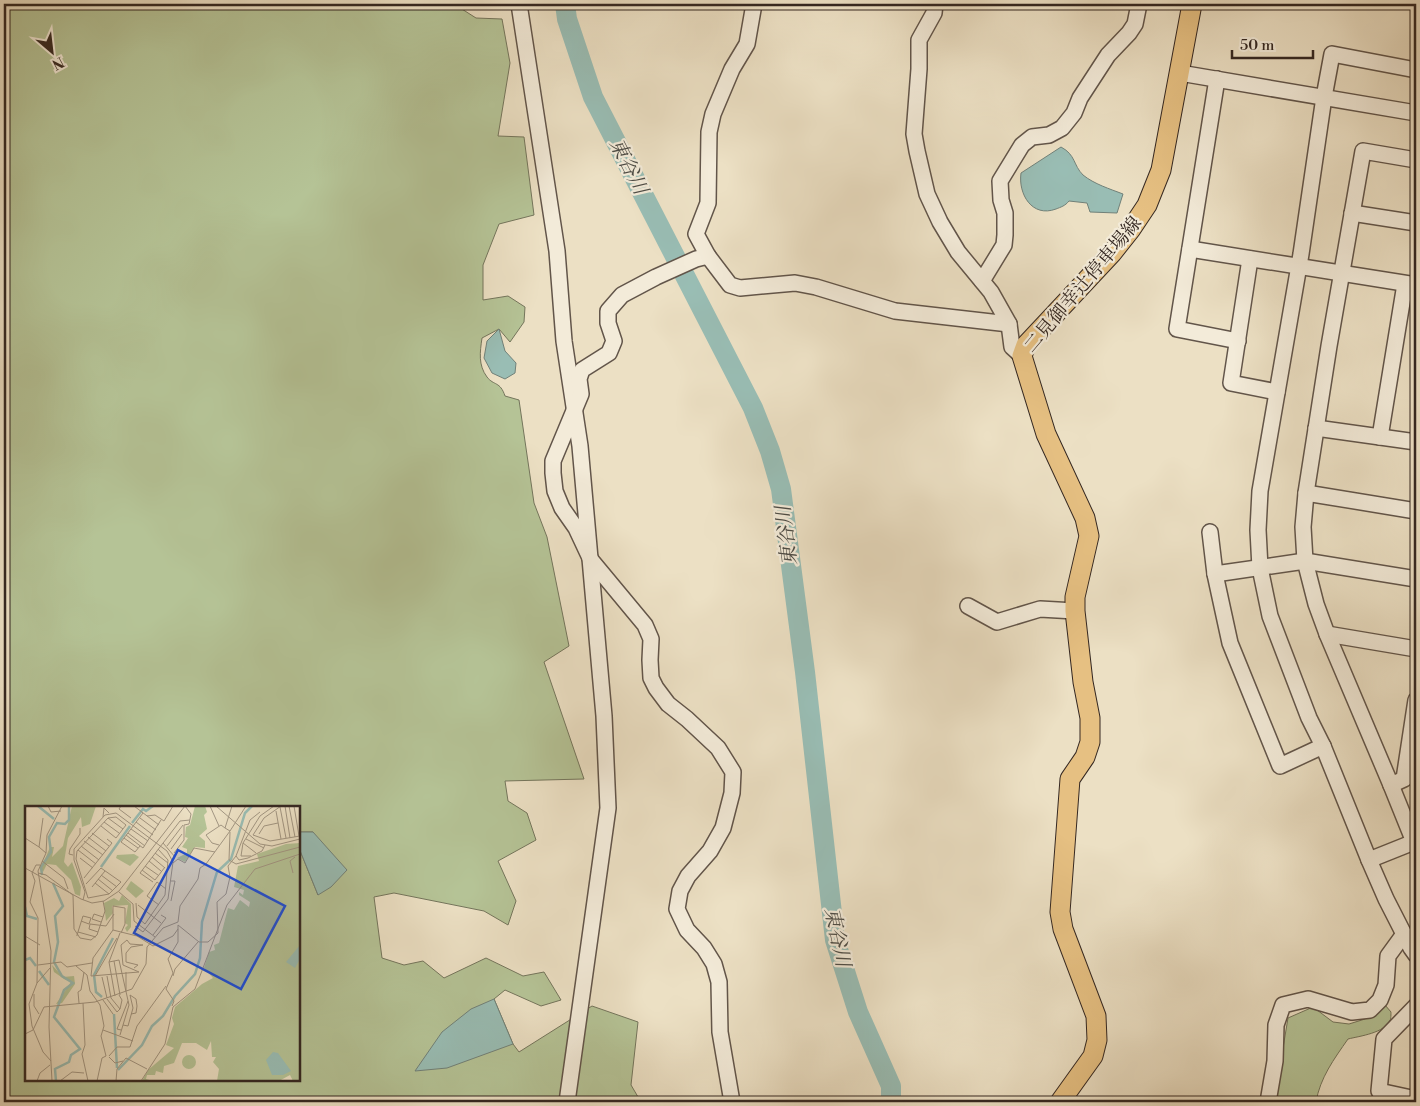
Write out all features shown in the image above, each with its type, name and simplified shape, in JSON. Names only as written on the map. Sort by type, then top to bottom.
[{"type":"main road","name":"二見御幸辻停車場線","points":[[1060,1102],[1093,1056],[1097,1040],[1096,1016],[1063,929],[1060,912],[1070,779],[1086,757],[1090,742],[1090,718],[1083,682],[1075,611],[1075,597],[1089,536],[1085,518],[1046,434],[1022,356],[1026,345],[1112,252],[1131,230],[1147,205],[1161,170],[1192,4]]},
{"type":"street","points":[[519,4],[556,251],[564,341],[580,446],[604,716],[608,808],[567,1102]]},
{"type":"street","points":[[754,4],[747,44],[732,69],[713,114],[709,132],[708,203],[696,234],[702,257],[730,285],[740,288],[796,282],[895,311],[1009,324]]},
{"type":"street","points":[[935,4],[934,13],[919,40],[919,69],[914,134],[927,194],[940,222],[958,252],[991,292],[1009,324],[1012,347],[1022,356]]},
{"type":"street","points":[[982,281],[1004,245],[1005,213],[1001,200],[1000,181],[1022,145],[1032,137],[1048,135],[1062,128],[1074,113],[1080,98],[1108,55],[1135,24],[1139,4]]},
{"type":"street","points":[[1416,70],[1332,54],[1299,266],[1260,490],[1258,530],[1260,568],[1270,616],[1309,718],[1369,860],[1386,899],[1416,955]]},
{"type":"street","points":[[1180,73],[1416,113]]},
{"type":"street","points":[[1217,79],[1177,329],[1238,340]]},
{"type":"street","points":[[1369,860],[1416,844],[1316,604],[1305,562],[1303,527],[1316,428],[1363,151],[1416,160]]},
{"type":"street","points":[[1352,213],[1416,223]]},
{"type":"street","points":[[1190,249],[1411,285],[1380,437]]},
{"type":"street","points":[[702,257],[656,277],[622,296],[608,311],[608,323],[614,342],[609,353],[582,370],[579,380],[581,394],[553,461],[553,472],[555,491],[562,508],[576,528],[591,560],[645,625],[651,639],[651,678],[656,688],[668,704],[687,718],[718,748],[733,772],[732,793],[723,828],[710,851],[688,876],[680,891],[677,909],[687,930],[704,948],[714,964],[719,982],[720,1032],[732,1102]]},
{"type":"street","points":[[1250,259],[1231,383],[1277,392]]},
{"type":"street","points":[[1316,428],[1416,442]]},
{"type":"street","points":[[1306,493],[1416,510]]},
{"type":"street","points":[[1210,532],[1215,574],[1230,643],[1280,766],[1322,746]]},
{"type":"street","points":[[1215,574],[1305,562],[1416,579]]},
{"type":"street","points":[[968,606],[997,622],[1040,609],[1075,611]]},
{"type":"street","points":[[1327,634],[1416,649]]},
{"type":"street","points":[[1391,784],[1404,779],[1416,700]]},
{"type":"street","points":[[1268,1102],[1275,1062],[1276,1025],[1283,1005],[1308,999],[1352,1012],[1370,1010],[1380,1000],[1386,985],[1388,956],[1404,934]]},
{"type":"street","points":[[1414,1013],[1384,1039],[1379,1091],[1416,1099]]},
{"type":"green space","points":[[4,4],[454,4],[476,18],[502,19],[510,63],[498,136],[524,137],[534,215],[499,224],[483,265],[483,300],[508,296],[525,307],[524,322],[510,342],[499,329],[482,338],[480,358],[482,368],[487,377],[501,388],[505,396],[519,400],[534,503],[547,537],[569,646],[544,662],[584,779],[505,781],[508,801],[527,813],[536,840],[498,861],[516,901],[508,925],[484,911],[394,893],[374,897],[382,958],[404,965],[423,961],[444,978],[486,958],[523,976],[544,972],[561,1000],[541,1006],[505,990],[494,999],[513,1044],[519,1052],[592,1006],[638,1022],[631,1085],[641,1102],[4,1102]]},
{"type":"green space","points":[[1385,1005],[1391,1012],[1391,1019],[1378,1031],[1348,1039],[1324,1077],[1316,1102],[1274,1102],[1288,1018],[1313,1007],[1333,1022],[1349,1024],[1365,1019]]},
{"type":"water","points":[[1061,147],[1069,153],[1083,175],[1097,184],[1123,194],[1117,213],[1090,212],[1087,203],[1069,201],[1056,209],[1047,211],[1040,210],[1028,202],[1022,189],[1021,173]]},
{"type":"water","points":[[499,329],[505,351],[516,363],[515,373],[505,379],[492,373],[484,358],[487,341]]},
{"type":"water","points":[[300,832],[313,832],[347,870],[331,887],[318,895],[300,850]]},
{"type":"water","points":[[494,999],[513,1044],[447,1068],[415,1071],[442,1032],[471,1009]]},
{"type":"waterway","name":"東谷川","points":[[565,4],[567,19],[593,97],[753,408],[770,451],[781,489],[805,672],[835,940],[858,1012],[891,1086],[891,1102]]}]
